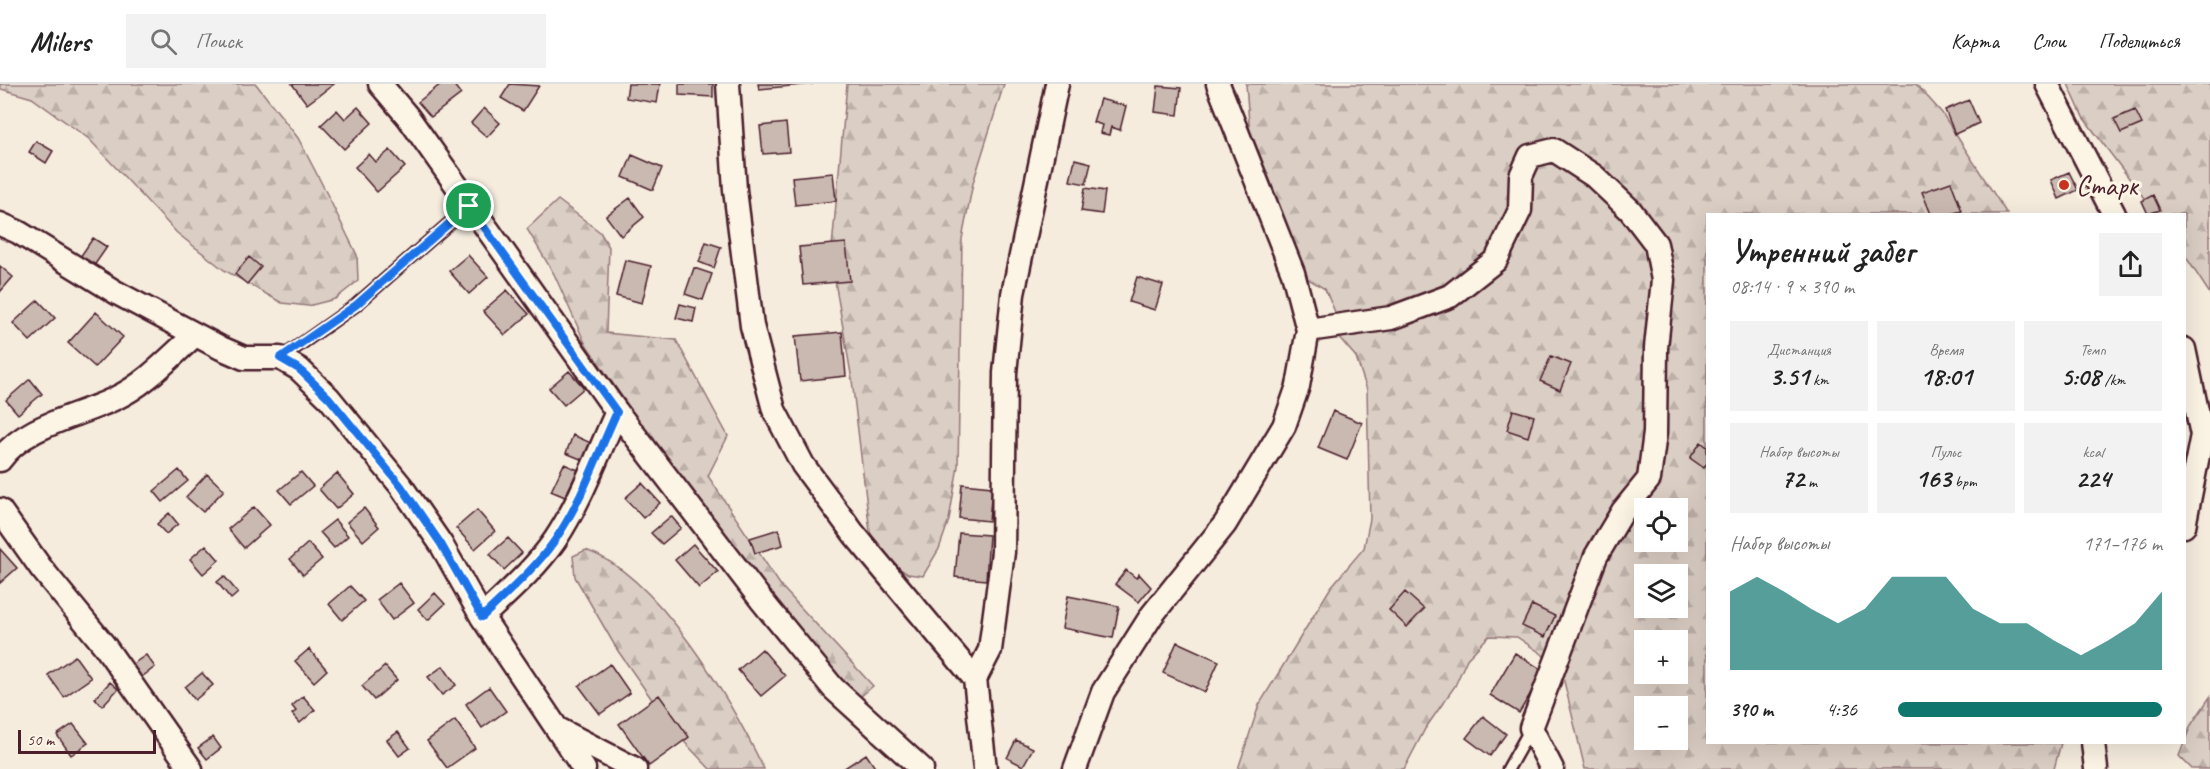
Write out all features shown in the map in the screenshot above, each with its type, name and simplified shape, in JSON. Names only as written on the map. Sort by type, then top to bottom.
[{"type":"street","points":[[380,84],[408,117],[617,412],[832,688],[922,769]]},
{"type":"street","points":[[728,84],[735,190],[752,326],[774,410],[809,474],[854,534],[975,680]]},
{"type":"street","points":[[985,769],[975,680],[990,650],[1003,552],[1005,374],[1013,294],[1058,84]]},
{"type":"street","points":[[1075,769],[1103,692],[1152,615],[1225,524],[1284,426],[1298,386],[1308,330],[1293,273],[1218,84]]},
{"type":"street","points":[[2047,84],[2113,213]]},
{"type":"street","points":[[1308,330],[1391,318],[1449,296],[1496,260],[1520,210],[1521,176],[1530,156],[1554,150],[1594,176],[1630,210],[1656,244],[1663,280],[1656,348],[1655,433],[1650,479],[1623,511],[1596,556],[1531,728],[1552,769]]},
{"type":"street","points":[[0,224],[18,232],[117,293],[195,335],[244,358],[280,358],[299,369],[329,398],[401,486],[441,544],[482,617],[560,730],[584,769]]},
{"type":"street","points":[[0,460],[20,441],[57,421],[118,398],[157,369],[195,335]]},
{"type":"street","points":[[2186,358],[2202,435],[2186,516]]},
{"type":"street","points":[[482,617],[522,579],[554,540],[580,497],[617,412]]},
{"type":"street","points":[[0,510],[41,568],[104,645],[191,769]]},
{"type":"street","points":[[560,730],[635,769]]},
{"type":"street","points":[[2093,744],[2096,769]]},
{"type":"lane","points":[[280,358],[356,305],[469,206]]},
{"type":"lane","points":[[1508,769],[1531,728]]},
{"type":"green space","points":[[0,84],[256,84],[298,138],[321,182],[357,255],[358,281],[335,299],[308,306],[282,303],[224,270],[177,233],[89,139],[32,98],[1,89]]},
{"type":"green space","points":[[847,84],[1004,84],[973,183],[962,239],[958,466],[949,520],[939,549],[923,576],[908,574],[884,558],[870,532],[852,380],[831,258]]},
{"type":"green space","points":[[1246,84],[1916,84],[1942,113],[2006,213],[1706,213],[1706,744],[2061,744],[2054,769],[1585,769],[1563,677],[1542,654],[1517,637],[1489,636],[1467,659],[1455,686],[1425,729],[1404,769],[1238,769],[1259,705],[1331,587],[1364,548],[1370,519],[1367,390],[1356,357],[1337,335],[1335,312],[1325,289],[1305,277],[1250,136]]},
{"type":"green space","points":[[2068,84],[2210,84],[2210,294],[2186,257],[2186,213],[2155,213],[2083,117]]},
{"type":"green space","points":[[558,200],[600,232],[609,247],[606,333],[676,340],[728,436],[708,476],[781,586],[873,686],[860,697],[807,644],[649,436],[585,343],[554,274],[527,229]]},
{"type":"green space","points":[[586,550],[613,564],[640,586],[666,613],[690,644],[733,710],[764,769],[710,769],[674,731],[618,651],[575,577],[573,556]]},
{"type":"green space","points":[[2210,697],[2210,769],[2192,769],[2179,756],[2184,744],[2186,744],[2191,725]]},
{"type":"building","points":[[292,84],[334,84],[307,104]]},
{"type":"building","points":[[441,84],[453,84],[461,94],[431,117],[418,102]]},
{"type":"building","points":[[510,84],[539,86],[523,111],[501,98]]},
{"type":"building","points":[[628,84],[660,84],[657,103],[626,98]]},
{"type":"building","points":[[679,84],[713,84],[713,97],[679,95]]},
{"type":"building","points":[[758,84],[813,84],[759,89]]},
{"type":"building","points":[[1158,86],[1181,88],[1178,115],[1155,112]]},
{"type":"building","points":[[1100,99],[1126,106],[1120,130],[1111,127],[1109,135],[1100,133],[1102,125],[1093,122]]},
{"type":"building","points":[[1969,100],[1979,123],[1955,134],[1945,110]]},
{"type":"building","points":[[358,107],[372,123],[344,149],[321,125],[337,110],[345,119]]},
{"type":"building","points":[[484,108],[500,123],[487,137],[471,123]]},
{"type":"building","points":[[2135,110],[2142,124],[2121,133],[2114,119]]},
{"type":"building","points":[[786,123],[789,152],[763,154],[760,126]]},
{"type":"building","points":[[36,141],[53,151],[46,163],[29,152]]},
{"type":"building","points":[[390,150],[405,167],[377,192],[355,167],[369,154],[376,162]]},
{"type":"building","points":[[632,155],[662,168],[653,190],[623,177]]},
{"type":"building","points":[[1075,159],[1091,163],[1086,184],[1070,181]]},
{"type":"building","name":"Старк","points":[[2069,172],[2078,190],[2059,199],[2051,180]]},
{"type":"building","points":[[833,173],[836,201],[795,205],[792,177]]},
{"type":"building","points":[[1951,182],[1962,211],[1931,213],[1922,192]]},
{"type":"building","points":[[1085,188],[1105,191],[1102,214],[1081,211]]},
{"type":"building","points":[[2153,195],[2160,210],[2148,213],[2142,201]]},
{"type":"building","points":[[630,198],[644,217],[621,236],[606,216]]},
{"type":"building","points":[[93,238],[107,247],[91,270],[78,260]]},
{"type":"building","points":[[706,242],[721,247],[714,268],[699,262]]},
{"type":"building","points":[[846,243],[850,281],[803,285],[799,247]]},
{"type":"building","points":[[468,255],[488,277],[469,294],[449,271]]},
{"type":"building","points":[[249,257],[261,267],[247,284],[235,274]]},
{"type":"building","points":[[625,260],[651,266],[642,303],[616,296]]},
{"type":"building","points":[[0,266],[13,277],[0,292]]},
{"type":"building","points":[[694,268],[712,274],[703,300],[685,294]]},
{"type":"building","points":[[1137,277],[1163,285],[1155,310],[1129,302]]},
{"type":"building","points":[[507,290],[529,314],[505,335],[483,311]]},
{"type":"building","points":[[38,300],[55,318],[30,341],[13,323]]},
{"type":"building","points":[[680,304],[696,308],[693,322],[676,318]]},
{"type":"building","points":[[96,312],[123,337],[95,367],[68,343]]},
{"type":"building","points":[[842,332],[846,376],[800,381],[795,336]]},
{"type":"building","points":[[1551,356],[1571,364],[1560,390],[1540,381]]},
{"type":"building","points":[[569,371],[584,388],[564,405],[549,388]]},
{"type":"building","points":[[30,379],[42,394],[18,414],[6,400]]},
{"type":"building","points":[[1513,410],[1534,416],[1528,437],[1507,430]]},
{"type":"building","points":[[1333,411],[1362,423],[1347,460],[1318,448]]},
{"type":"building","points":[[573,435],[591,443],[583,460],[566,453]]},
{"type":"building","points":[[1701,442],[1706,446],[1704,468],[1690,458]]},
{"type":"building","points":[[564,464],[578,470],[565,497],[551,491]]},
{"type":"building","points":[[179,470],[188,481],[163,502],[154,491]]},
{"type":"building","points":[[301,472],[313,486],[291,504],[279,490]]},
{"type":"building","points":[[337,473],[354,494],[336,509],[319,489]]},
{"type":"building","points":[[207,474],[224,490],[203,512],[186,497]]},
{"type":"building","points":[[642,483],[660,503],[643,518],[625,498]]},
{"type":"building","points":[[962,484],[992,487],[989,521],[959,518]]},
{"type":"building","points":[[254,507],[270,525],[244,548],[228,529]]},
{"type":"building","points":[[364,508],[379,527],[363,541],[347,522]]},
{"type":"building","points":[[477,510],[495,531],[475,549],[456,528]]},
{"type":"building","points":[[169,513],[178,524],[166,534],[157,524]]},
{"type":"building","points":[[671,516],[681,528],[662,544],[651,533]]},
{"type":"building","points":[[335,520],[348,536],[334,548],[320,532]]},
{"type":"building","points":[[779,529],[783,545],[755,553],[750,538]]},
{"type":"building","points":[[959,533],[989,535],[986,580],[955,577]]},
{"type":"building","points":[[508,538],[522,553],[504,570],[490,554]]},
{"type":"building","points":[[308,543],[322,559],[303,575],[290,559]]},
{"type":"building","points":[[693,544],[718,572],[699,588],[675,560]]},
{"type":"building","points":[[206,545],[219,560],[203,574],[190,559]]},
{"type":"building","points":[[0,549],[17,568],[0,583]]},
{"type":"building","points":[[1126,570],[1136,578],[1139,574],[1151,587],[1139,602],[1115,584]]},
{"type":"building","points":[[224,576],[238,593],[231,599],[217,582]]},
{"type":"building","points":[[399,583],[414,603],[392,620],[377,600]]},
{"type":"building","points":[[350,586],[364,601],[342,620],[329,604]]},
{"type":"building","points":[[1405,592],[1424,609],[1407,627],[1389,610]]},
{"type":"building","points":[[435,593],[445,604],[428,620],[418,609]]},
{"type":"building","points":[[1068,596],[1119,606],[1113,638],[1062,628]]},
{"type":"building","points":[[1532,605],[1555,616],[1545,637],[1522,626]]},
{"type":"building","points":[[1177,642],[1219,661],[1205,692],[1163,673]]},
{"type":"building","points":[[309,649],[327,670],[314,682],[295,661]]},
{"type":"building","points":[[762,649],[785,676],[761,696],[738,670]]},
{"type":"building","points":[[1515,653],[1544,671],[1519,713],[1490,695]]},
{"type":"building","points":[[146,655],[155,667],[139,679],[130,666]]},
{"type":"building","points":[[75,656],[91,678],[64,697],[48,675]]},
{"type":"building","points":[[610,664],[630,693],[600,714],[579,686]]},
{"type":"building","points":[[385,666],[397,680],[374,700],[362,686]]},
{"type":"building","points":[[443,666],[456,685],[442,695],[428,677]]},
{"type":"building","points":[[202,673],[213,685],[195,700],[185,687]]},
{"type":"building","points":[[110,682],[118,689],[102,706],[95,698]]},
{"type":"building","points":[[489,687],[506,711],[482,728],[466,704]]},
{"type":"building","points":[[659,695],[689,737],[649,766],[619,724]]},
{"type":"building","points":[[303,696],[315,710],[300,723],[292,714],[296,711],[292,706]]},
{"type":"building","points":[[1483,716],[1506,734],[1490,756],[1466,738]]},
{"type":"building","points":[[455,720],[475,748],[447,768],[427,741]]},
{"type":"building","points":[[73,724],[88,743],[71,755],[57,735]]},
{"type":"building","points":[[398,732],[410,748],[399,756],[387,740]]},
{"type":"building","points":[[213,737],[221,748],[207,759],[198,748]]},
{"type":"building","points":[[1016,740],[1033,748],[1023,766],[1007,758]]},
{"type":"building","points":[[866,754],[876,769],[843,769]]},
{"type":"place","name":"Старк","points":[[2064,185]]},
{"type":"route","points":[[469,206],[617,412],[580,497],[554,540],[522,579],[482,617],[441,544],[401,486],[329,398],[299,369],[280,358],[356,305],[469,206]]}]
